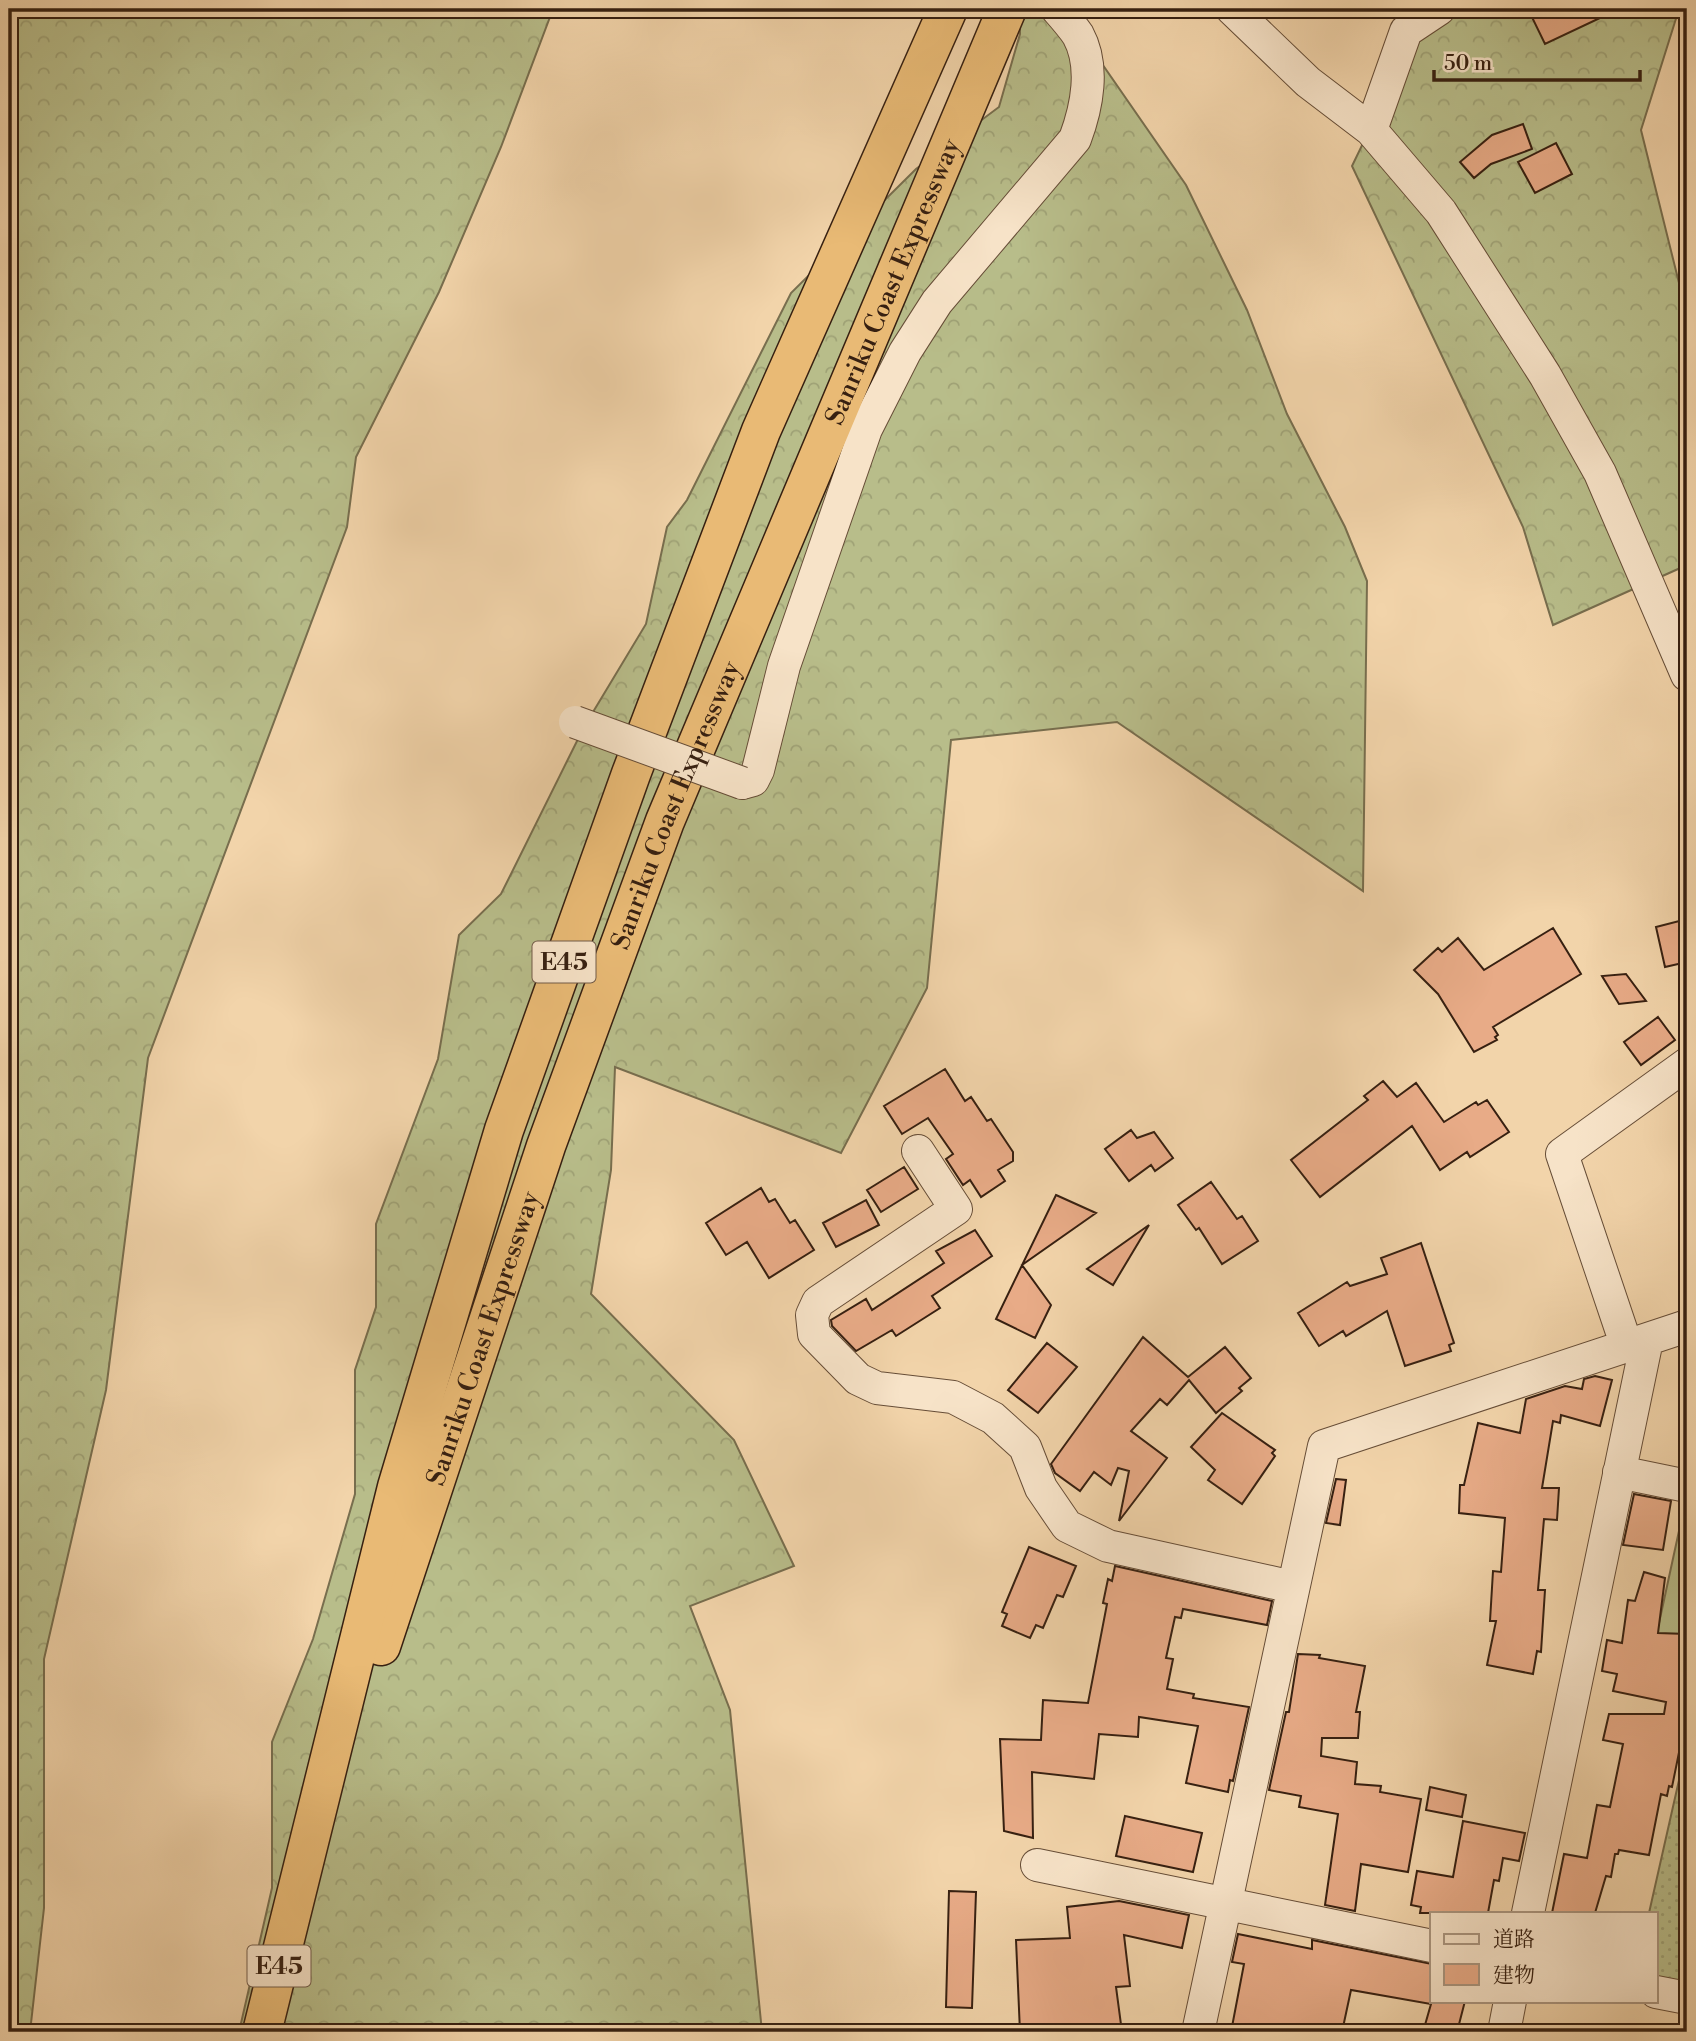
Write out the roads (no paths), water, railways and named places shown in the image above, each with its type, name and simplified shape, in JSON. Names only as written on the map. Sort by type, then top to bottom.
[{"type":"highway","name":"Sanriku Coast Expressway","points":[[262,2032],[297,1900],[397,1487],[505,1130],[631,774],[761,431],[948,9]]},
{"type":"highway","name":"Sanriku Coast Expressway","points":[[297,1900],[546,1146],[665,821],[977,73],[1007,9]]},
{"type":"street","points":[[575,722],[742,783],[753,780],[758,770],[784,666],[866,429],[905,352],[937,302],[1075,138],[1086,96],[1085,61],[1078,36],[1057,9]]},
{"type":"street","points":[[1232,9],[1307,82],[1371,130],[1441,212],[1545,375],[1600,474],[1687,676]]},
{"type":"street","points":[[1371,130],[1406,32],[1439,9]]},
{"type":"street","points":[[1528,1912],[1619,1472],[1637,1343],[1562,1154],[1687,1063]]},
{"type":"street","points":[[918,1151],[956,1209],[818,1302],[811,1315],[814,1334],[858,1379],[877,1388],[953,1397],[993,1418],[1025,1447],[1041,1488],[1061,1519],[1087,1538],[1108,1546],[1293,1587]]},
{"type":"street","points":[[1198,2032],[1324,1446],[1687,1326]]},
{"type":"street","points":[[1619,1472],[1687,1486]]},
{"type":"street","points":[[1037,1865],[1430,1946]]},
{"type":"street","points":[[1658,1992],[1687,1998]]},
{"type":"street","points":[[1504,2032],[1510,2002]]}]
